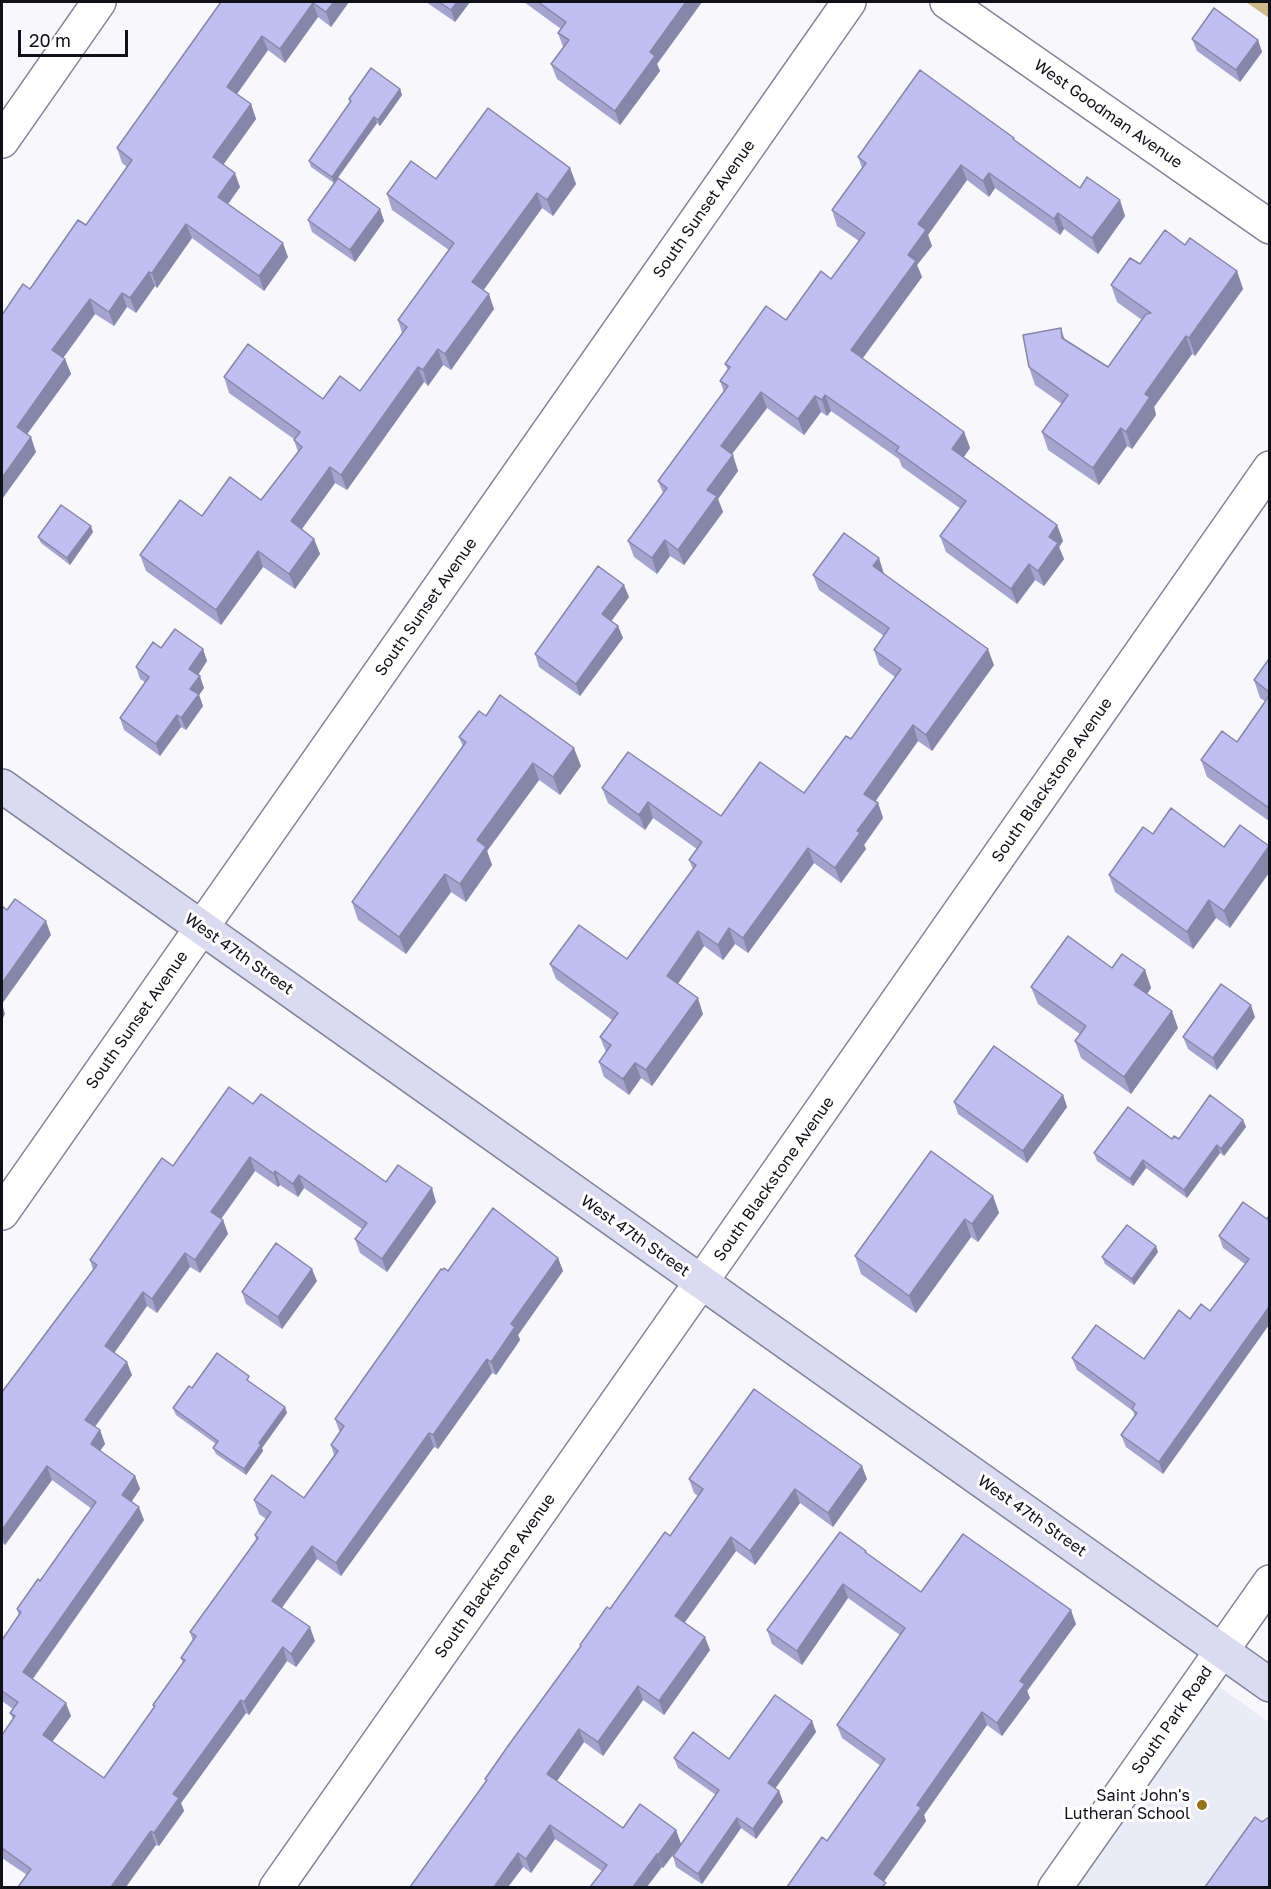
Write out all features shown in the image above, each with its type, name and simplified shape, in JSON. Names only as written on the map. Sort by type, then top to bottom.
[{"type":"main road","name":"West 47th Street","points":[[2,786],[1269,1685]]},
{"type":"street","points":[[2,141],[99,2]]},
{"type":"street","name":"South Sunset Avenue","points":[[2,1213],[849,2]]},
{"type":"street","name":"West Goodman Avenue","points":[[947,2],[1269,227]]},
{"type":"street","name":"South Blackstone Avenue","points":[[276,1887],[1269,468]]},
{"type":"street","name":"South Park Road","points":[[1055,1887],[1269,1582]]},
{"type":"shaded area","points":[[1246,2],[1269,2],[1269,18]]},
{"type":"shaded area","name":"Saint John's Lutheran School","points":[[1217,1685],[1269,1722],[1269,1887],[1076,1888]]},
{"type":"building","points":[[221,2],[334,2],[326,12],[313,3],[280,49],[262,36],[227,87],[251,104],[213,157],[235,173],[218,197],[283,243],[259,276],[186,224],[152,273],[149,272],[130,298],[122,293],[109,312],[90,299],[52,350],[65,359],[17,427],[31,437],[2,478],[2,315],[23,284],[30,289],[78,220],[86,225],[132,160],[117,148]]},
{"type":"building","points":[[439,2],[457,2],[451,10]]},
{"type":"building","points":[[538,2],[686,2],[650,52],[655,56],[615,111],[551,64],[569,40],[558,33],[566,22]]},
{"type":"building","points":[[1214,8],[1258,40],[1236,70],[1192,39]]},
{"type":"building","points":[[371,68],[400,89],[378,120],[374,117],[332,177],[309,161]]},
{"type":"building","points":[[920,70],[1080,188],[1087,177],[1120,200],[1092,238],[1058,213],[1054,219],[989,173],[983,181],[961,165],[918,224],[926,230],[908,255],[916,261],[851,350],[964,432],[952,449],[1057,525],[1049,537],[1058,543],[1038,571],[1029,564],[1011,589],[940,536],[966,501],[896,451],[899,447],[825,395],[822,400],[815,396],[798,419],[761,392],[721,446],[733,455],[707,490],[717,496],[678,550],[665,540],[652,558],[628,541],[667,488],[658,481],[728,386],[720,381],[730,367],[725,364],[766,306],[786,320],[821,271],[831,279],[865,233],[832,210],[866,163],[858,157]]},
{"type":"building","points":[[488,108],[570,168],[547,200],[537,193],[472,282],[489,294],[445,354],[438,349],[423,370],[418,367],[341,475],[330,467],[291,521],[314,539],[289,574],[258,551],[216,610],[140,555],[180,500],[202,516],[230,477],[261,500],[302,447],[294,440],[300,432],[224,377],[248,344],[323,399],[340,376],[360,391],[407,327],[398,320],[454,243],[387,194],[411,161],[436,179]]},
{"type":"building","points":[[338,178],[380,209],[350,250],[308,220]]},
{"type":"building","points":[[1165,230],[1185,245],[1190,238],[1237,271],[1189,338],[1186,336],[1145,394],[1150,397],[1126,432],[1121,428],[1093,468],[1042,432],[1068,395],[1029,367],[1023,335],[1061,328],[1062,338],[1108,367],[1146,314],[1151,313],[1111,285],[1130,258],[1140,264]]},
{"type":"building","points":[[61,505],[91,526],[67,558],[38,537]]},
{"type":"building","points":[[844,533],[879,558],[873,566],[988,649],[926,735],[913,725],[864,794],[878,803],[857,831],[860,833],[835,868],[808,848],[743,938],[729,928],[718,945],[698,931],[667,976],[698,998],[646,1070],[635,1063],[623,1079],[599,1062],[611,1045],[600,1037],[618,1013],[550,964],[579,925],[627,959],[696,865],[689,860],[702,842],[648,802],[639,815],[602,788],[628,752],[721,816],[760,762],[804,793],[846,736],[851,739],[901,669],[874,650],[889,628],[813,575]]},
{"type":"building","points":[[598,566],[624,585],[602,614],[618,626],[576,684],[535,654]]},
{"type":"building","points":[[175,629],[203,649],[189,669],[200,676],[190,689],[199,694],[181,718],[177,715],[156,744],[120,718],[149,677],[136,667],[153,642],[161,648]]},
{"type":"building","points":[[1269,659],[1269,692],[1254,680]]},
{"type":"building","points":[[500,695],[574,748],[553,777],[533,763],[477,840],[486,847],[460,884],[445,874],[399,937],[352,902],[466,742],[459,737],[479,711],[486,716]]},
{"type":"building","points":[[1269,696],[1269,808],[1201,760],[1222,731],[1237,742]]},
{"type":"building","points":[[1171,808],[1224,847],[1240,825],[1269,846],[1224,911],[1209,900],[1187,932],[1109,875],[1143,827],[1153,834]]},
{"type":"building","points":[[15,899],[46,921],[2,983],[2,906],[7,910]]},
{"type":"building","points":[[1068,936],[1112,968],[1122,954],[1145,970],[1134,985],[1172,1011],[1124,1077],[1075,1041],[1086,1026],[1031,987]]},
{"type":"building","points":[[1221,984],[1251,1005],[1213,1058],[1183,1037]]},
{"type":"building","points":[[994,1046],[1063,1095],[1023,1151],[954,1102]]},
{"type":"building","points":[[229,1087],[253,1104],[261,1094],[386,1182],[398,1165],[432,1188],[382,1259],[355,1239],[367,1223],[299,1175],[293,1184],[250,1157],[211,1212],[223,1220],[195,1260],[185,1253],[152,1299],[143,1292],[105,1346],[127,1362],[85,1420],[100,1430],[91,1444],[135,1476],[122,1495],[139,1507],[23,1672],[66,1703],[43,1735],[104,1778],[185,1660],[181,1658],[196,1636],[190,1632],[258,1538],[255,1535],[271,1512],[254,1500],[272,1475],[304,1498],[338,1451],[331,1445],[344,1426],[335,1419],[441,1269],[448,1271],[493,1208],[558,1258],[511,1324],[515,1327],[491,1362],[487,1359],[433,1435],[429,1433],[336,1563],[312,1546],[272,1601],[310,1627],[291,1654],[283,1647],[244,1702],[241,1700],[173,1794],[179,1798],[154,1833],[151,1831],[111,1887],[18,1887],[31,1869],[2,1848],[2,1735],[15,1716],[10,1713],[18,1702],[2,1691],[2,1640],[21,1612],[17,1609],[38,1579],[40,1581],[96,1502],[47,1466],[2,1530],[2,1392],[97,1265],[90,1260],[162,1158],[173,1166]]},
{"type":"building","points":[[1210,1095],[1243,1120],[1221,1149],[1217,1145],[1184,1190],[1143,1160],[1130,1179],[1094,1153],[1128,1107],[1172,1139],[1174,1136],[1179,1139]]},
{"type":"building","points":[[931,1151],[993,1196],[972,1224],[965,1219],[909,1296],[855,1256]]},
{"type":"building","points":[[1243,1202],[1267,1219],[1269,1216],[1269,1307],[1159,1462],[1121,1435],[1137,1413],[1132,1409],[1135,1404],[1072,1358],[1096,1325],[1144,1359],[1179,1310],[1190,1319],[1201,1304],[1210,1311],[1249,1259],[1219,1236]]},
{"type":"building","points":[[1127,1225],[1156,1246],[1132,1279],[1102,1257]]},
{"type":"building","points":[[276,1243],[312,1269],[278,1317],[242,1292]]},
{"type":"building","points":[[217,1353],[249,1376],[247,1380],[285,1407],[259,1443],[261,1445],[244,1469],[213,1448],[218,1441],[173,1408],[189,1386],[192,1388]]},
{"type":"building","points":[[754,1389],[862,1466],[828,1513],[795,1489],[750,1551],[731,1537],[675,1616],[705,1637],[659,1701],[638,1686],[598,1742],[579,1729],[547,1774],[623,1828],[640,1804],[676,1830],[633,1887],[590,1887],[607,1865],[550,1825],[526,1859],[518,1853],[494,1887],[410,1887],[607,1607],[610,1609],[665,1532],[670,1536],[703,1489],[689,1479]]},
{"type":"building","points":[[840,1532],[921,1592],[963,1534],[1071,1610],[1020,1681],[1025,1684],[997,1723],[982,1712],[917,1805],[921,1808],[874,1874],[886,1883],[882,1887],[787,1887],[822,1837],[827,1841],[885,1759],[837,1725],[905,1628],[843,1584],[797,1651],[767,1630]]},
{"type":"building","points":[[775,1695],[812,1721],[768,1783],[779,1791],[753,1829],[737,1818],[698,1874],[673,1856],[719,1790],[674,1758],[693,1732],[729,1759]]},
{"type":"building","points":[[1255,1817],[1262,1822],[1269,1817],[1269,1887],[1205,1887]]},
{"type":"place","name":"Saint John's Lutheran School","points":[[1202,1805]]}]
